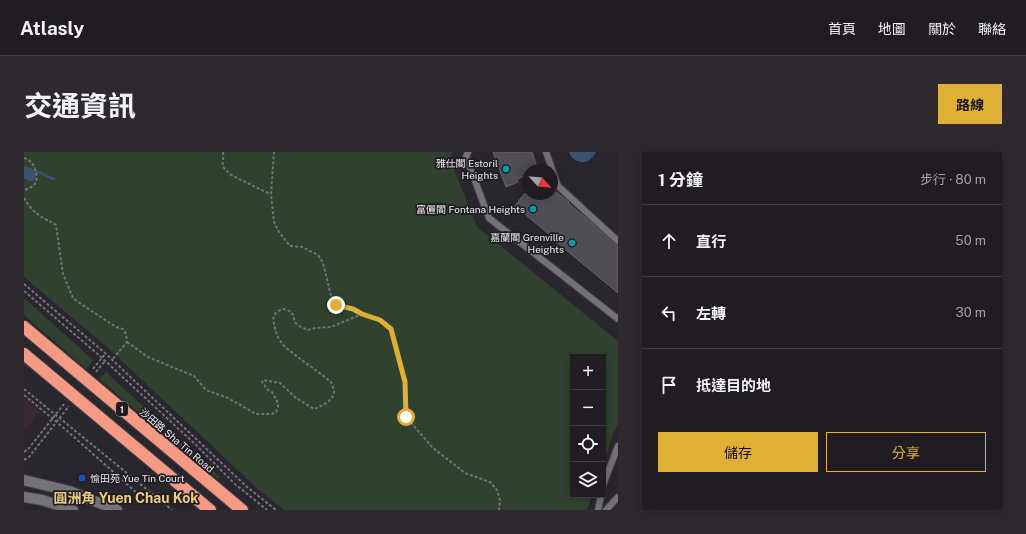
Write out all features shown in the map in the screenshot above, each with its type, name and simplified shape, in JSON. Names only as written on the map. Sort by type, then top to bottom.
[{"type":"highway","name":"沙田路 Sha Tin Road","points":[[24,326],[242,510]]},
{"type":"highway","name":"1","points":[[24,354],[210,510]]},
{"type":"street","points":[[24,480],[88,498],[117,510]]},
{"type":"street","points":[[24,496],[73,510]]},
{"type":"lane","points":[[468,152],[466,157],[489,218],[618,319]]},
{"type":"lane","points":[[546,152],[558,186],[618,241]]},
{"type":"lane","points":[[606,477],[618,446]]},
{"type":"lane","points":[[606,510],[618,497]]},
{"type":"lane","points":[[598,510],[600,498]]},
{"type":"path","points":[[223,152],[224,156],[222,167],[231,176],[271,194]]},
{"type":"path","points":[[274,152],[271,194],[274,222],[279,232],[290,246],[302,247],[318,255],[323,263],[331,296],[336,305],[353,309],[362,314],[380,320],[391,329],[405,382],[406,417],[433,448],[465,473],[490,482],[497,490],[500,500],[499,510]]},
{"type":"path","points":[[24,158],[33,163],[37,176],[37,181],[32,187],[24,190]]},
{"type":"path","points":[[24,198],[28,205],[44,219],[56,225],[63,274],[73,298],[110,323],[123,329],[126,334],[127,342],[112,360]]},
{"type":"path","points":[[24,284],[105,353],[248,487],[276,510]]},
{"type":"path","points":[[24,291],[105,361],[196,445],[235,484],[267,510]]},
{"type":"path","points":[[127,342],[148,357],[194,376],[206,390],[228,398],[256,414],[272,414],[276,412],[278,407],[278,403],[272,392],[263,384],[263,380],[280,383],[296,398],[314,409],[323,406],[334,393],[331,382],[281,343],[276,332],[274,317],[277,312],[282,309],[289,311],[293,314],[295,323],[308,330],[331,327],[362,314]]},
{"type":"path","points":[[91,371],[105,353]]},
{"type":"path","points":[[95,373],[105,361]]},
{"type":"path","points":[[24,389],[172,510]]},
{"type":"path","points":[[24,395],[138,494],[152,504]]},
{"type":"path","points":[[24,460],[29,457],[72,402]]},
{"type":"path","points":[[24,452],[29,448],[64,404]]},
{"type":"shaded area","points":[[24,398],[40,412],[24,431]]},
{"type":"green space","points":[[24,152],[453,152],[450,159],[477,227],[618,341],[618,424],[606,455],[606,354],[570,354],[570,498],[591,498],[587,510],[284,510],[259,490],[107,347],[24,277]]},
{"type":"green space","points":[[24,298],[93,360],[86,369],[24,315]]},
{"type":"green space","points":[[106,372],[220,477],[218,479],[99,379]]},
{"type":"water","points":[[569,152],[596,152],[590,159],[579,162],[572,157]]},
{"type":"water","points":[[24,166],[56,178],[55,180],[52,180],[38,173],[33,181],[29,181],[24,178]]},
{"type":"building","name":"雅仕閣 Estoril Heights","points":[[493,152],[532,152],[536,164],[522,164],[522,177],[517,179],[518,182],[506,187]]},
{"type":"building","points":[[558,194],[569,202],[568,203],[618,245],[618,293],[554,240],[555,239],[515,206],[522,197],[522,200],[558,200]]},
{"type":"place","name":"雅仕閣 Estoril Heights","points":[[506,169]]},
{"type":"place","name":"富儷閣 Fontana Heights","points":[[533,209]]},
{"type":"place","name":"嘉蘭閣 Grenville Heights","points":[[572,243]]},
{"type":"place","name":"愉田苑 Yue Tin Court","points":[[82,478]]},
{"type":"district","name":"圓洲角 Yuen Chau Kok","points":[[126,498]]},
{"type":"route","points":[[336,305],[353,309],[362,314],[380,320],[391,329],[405,382],[406,417]]}]
